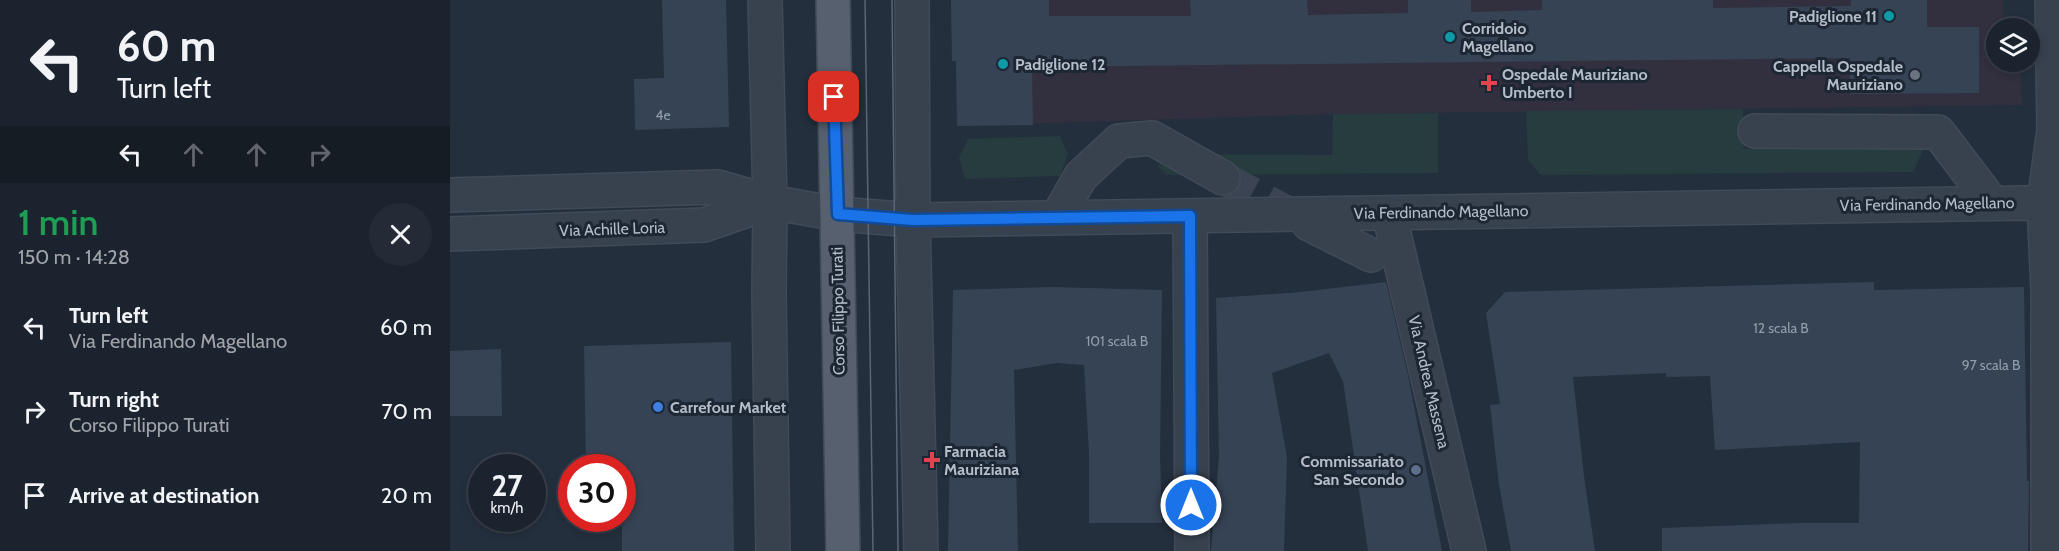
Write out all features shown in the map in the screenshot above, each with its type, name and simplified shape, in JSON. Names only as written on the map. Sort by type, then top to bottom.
[{"type":"main road","name":"Corso Filippo Turati","points":[[833,0],[843,551]]},
{"type":"street","points":[[765,0],[770,202],[773,551]]},
{"type":"street","points":[[912,0],[913,220],[921,551]]},
{"type":"street","points":[[2048,551],[2048,303],[2054,129],[2052,0]]},
{"type":"street","points":[[1755,131],[1938,132],[1992,203]]},
{"type":"street","points":[[1057,218],[1081,176],[1119,141],[1152,138],[1223,177]]},
{"type":"street","name":"Via Achille Loria","points":[[450,195],[717,187],[770,202],[838,214]]},
{"type":"street","name":"Via Achille Loria","points":[[450,234],[704,225],[770,202]]},
{"type":"street","name":"Via Ferdinando Magellano","points":[[838,214],[913,220],[1992,203],[2052,204]]},
{"type":"street","name":"Via Andrea Massena","points":[[1389,213],[1469,551]]},
{"type":"street","points":[[1190,216],[1192,551]]},
{"type":"street","points":[[1309,224],[1371,255]]},
{"type":"shaded area","name":"Ospedale Mauriziano Umberto I","points":[[951,0],[2003,0],[2004,18],[1986,18],[1986,72],[2020,72],[2022,105],[1333,114],[957,126],[956,61],[952,61]]},
{"type":"green space","points":[[1743,109],[1744,149],[1925,146],[1913,172],[1541,175],[1528,160],[1526,111]]},
{"type":"green space","points":[[1438,113],[1438,173],[1166,175],[1158,166],[1165,154],[1332,155],[1333,114]]},
{"type":"green space","points":[[1060,136],[1068,154],[1060,176],[965,179],[959,158],[968,139]]},
{"type":"building","points":[[662,0],[726,0],[729,127],[635,130],[634,79],[664,78]]},
{"type":"building","name":"Corridoio Magellano","points":[[951,0],[1049,0],[1049,16],[1191,16],[1190,0],[1307,0],[1308,15],[1408,13],[1408,0],[1471,0],[1471,12],[1542,10],[1542,0],[1713,0],[1713,8],[1851,6],[1851,0],[1927,0],[1927,27],[1979,27],[1979,93],[1850,94],[1850,58],[1032,67],[1033,125],[957,126],[956,61],[952,61]]},
{"type":"building","points":[[1386,282],[1408,375],[1442,551],[1368,551],[1343,381],[1329,353],[1272,373],[1287,457],[1284,551],[1211,551],[1219,457],[1216,298],[1301,292]]},
{"type":"building","points":[[1874,282],[1874,290],[2024,287],[2027,481],[2029,481],[2028,551],[1662,551],[1662,528],[1859,523],[1860,442],[1715,450],[1710,376],[1666,377],[1666,373],[1573,377],[1595,551],[1511,551],[1499,485],[1490,405],[1500,404],[1486,313],[1505,292]]},
{"type":"building","points":[[1052,287],[1162,290],[1160,456],[1162,523],[1089,523],[1089,453],[1084,365],[1056,363],[1014,370],[1018,551],[948,551],[953,290]]},
{"type":"building","name":"Carrefour Market","points":[[731,342],[734,551],[622,551],[622,532],[636,532],[636,454],[586,454],[584,346]]},
{"type":"building","points":[[501,349],[502,416],[450,416],[450,351]]},
{"type":"tunnel","points":[[1223,178],[1302,220]]},
{"type":"tram line","points":[[865,0],[873,551]]},
{"type":"tram line","points":[[892,0],[898,551]]},
{"type":"place","name":"Padiglione 11","points":[[1889,16]]},
{"type":"place","name":"Corridoio Magellano","points":[[1450,37]]},
{"type":"place","name":"Padiglione 12","points":[[1003,64]]},
{"type":"place","name":"Cappella Ospedale Mauriziano","points":[[1915,75]]},
{"type":"place","name":"Ospedale Mauriziano Umberto I","points":[[1489,83]]},
{"type":"place","name":"Carrefour Market","points":[[658,407]]},
{"type":"place","name":"Farmacia Mauriziana","points":[[932,460]]},
{"type":"place","name":"Commissariato San Secondo","points":[[1416,470]]},
{"type":"route","points":[[834,97],[838,214],[913,220],[1190,216],[1191,505]]}]
